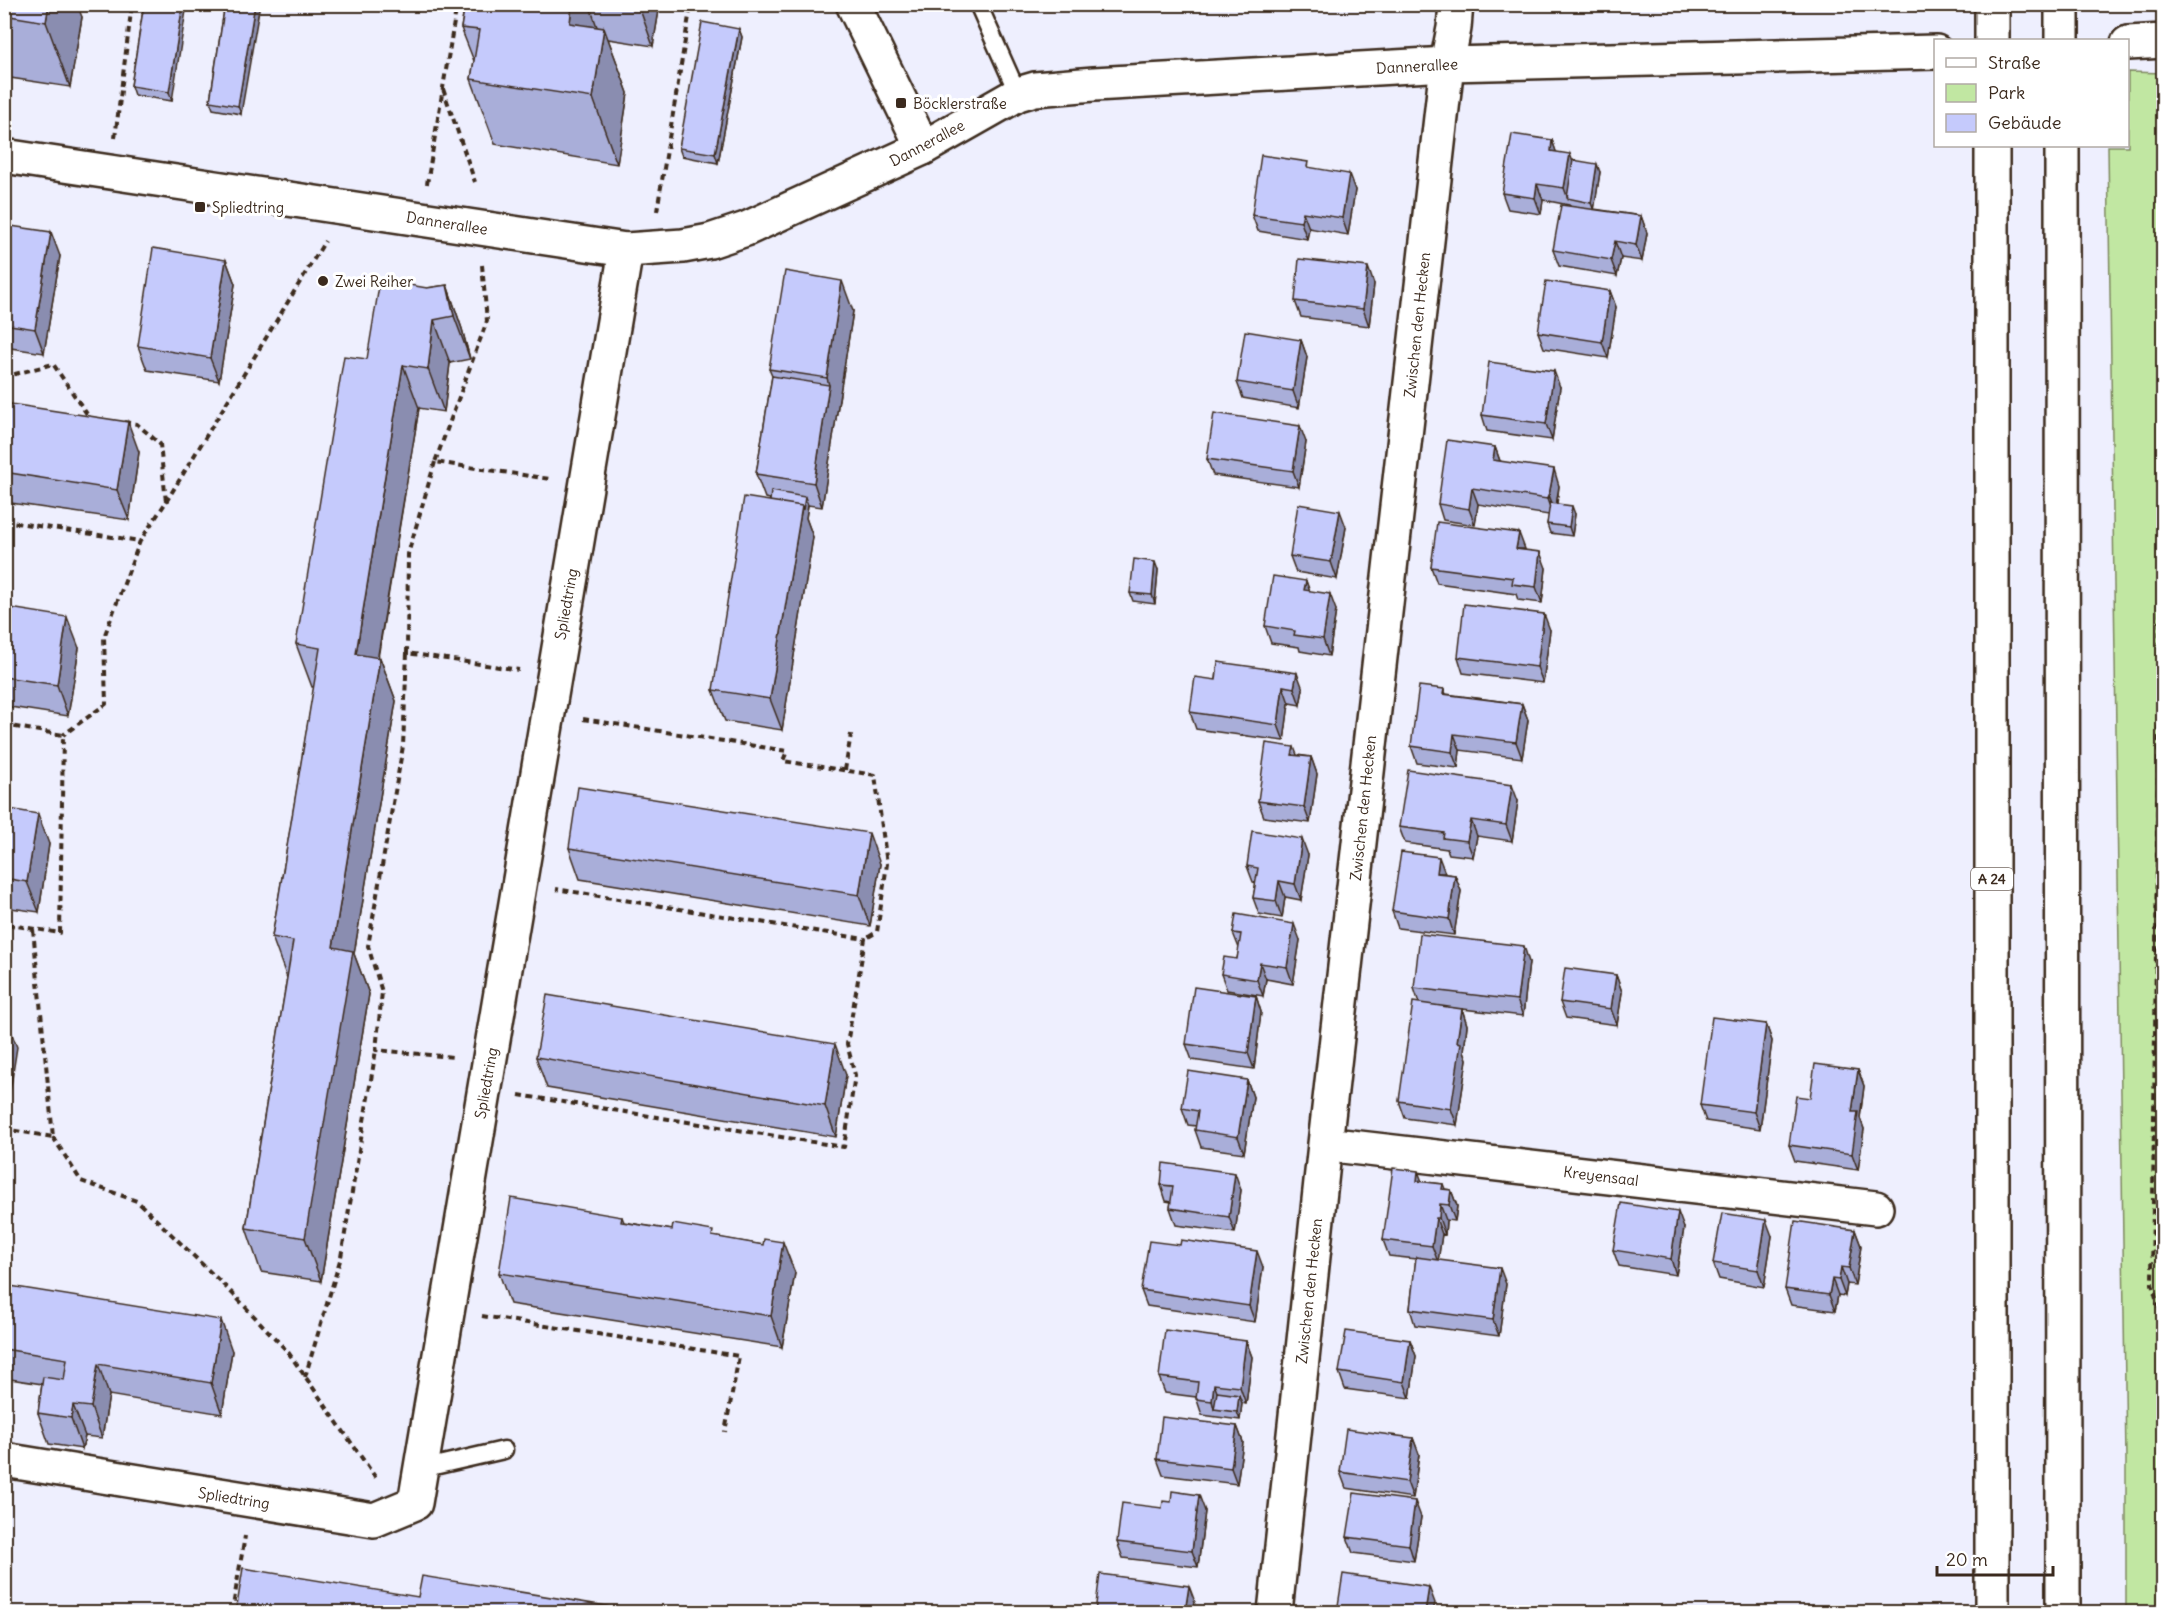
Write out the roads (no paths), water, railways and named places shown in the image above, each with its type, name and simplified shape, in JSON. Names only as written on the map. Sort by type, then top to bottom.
[{"type":"main road","points":[[853,4],[923,148]]},
{"type":"main road","name":"Zwischen den Hecken","points":[[1275,1612],[1325,1144],[1447,64],[1456,4]]},
{"type":"main road","points":[[1992,4],[1992,39]]},
{"type":"main road","points":[[2062,4],[2062,39]]},
{"type":"main road","name":"Dannerallee","points":[[4,156],[638,250],[710,241],[746,229],[923,148],[1018,94],[1035,89],[1447,64],[1920,53]]},
{"type":"main road","name":"A 24","points":[[1992,147],[1992,1612]]},
{"type":"main road","points":[[2062,147],[2063,1612]]},
{"type":"main road","name":"Spliedtring","points":[[4,1460],[374,1520],[415,1503],[586,484],[638,250]]},
{"type":"main road","name":"Kreyensaal","points":[[1325,1144],[1876,1208]]},
{"type":"lane","points":[[978,4],[1018,94]]},
{"type":"lane","points":[[421,1469],[504,1450]]},
{"type":"place","name":"Böcklerstraße","points":[[901,103]]},
{"type":"place","name":"Spliedtring","points":[[200,207]]},
{"type":"place","name":"Zwei Reiher","points":[[323,281]]}]
